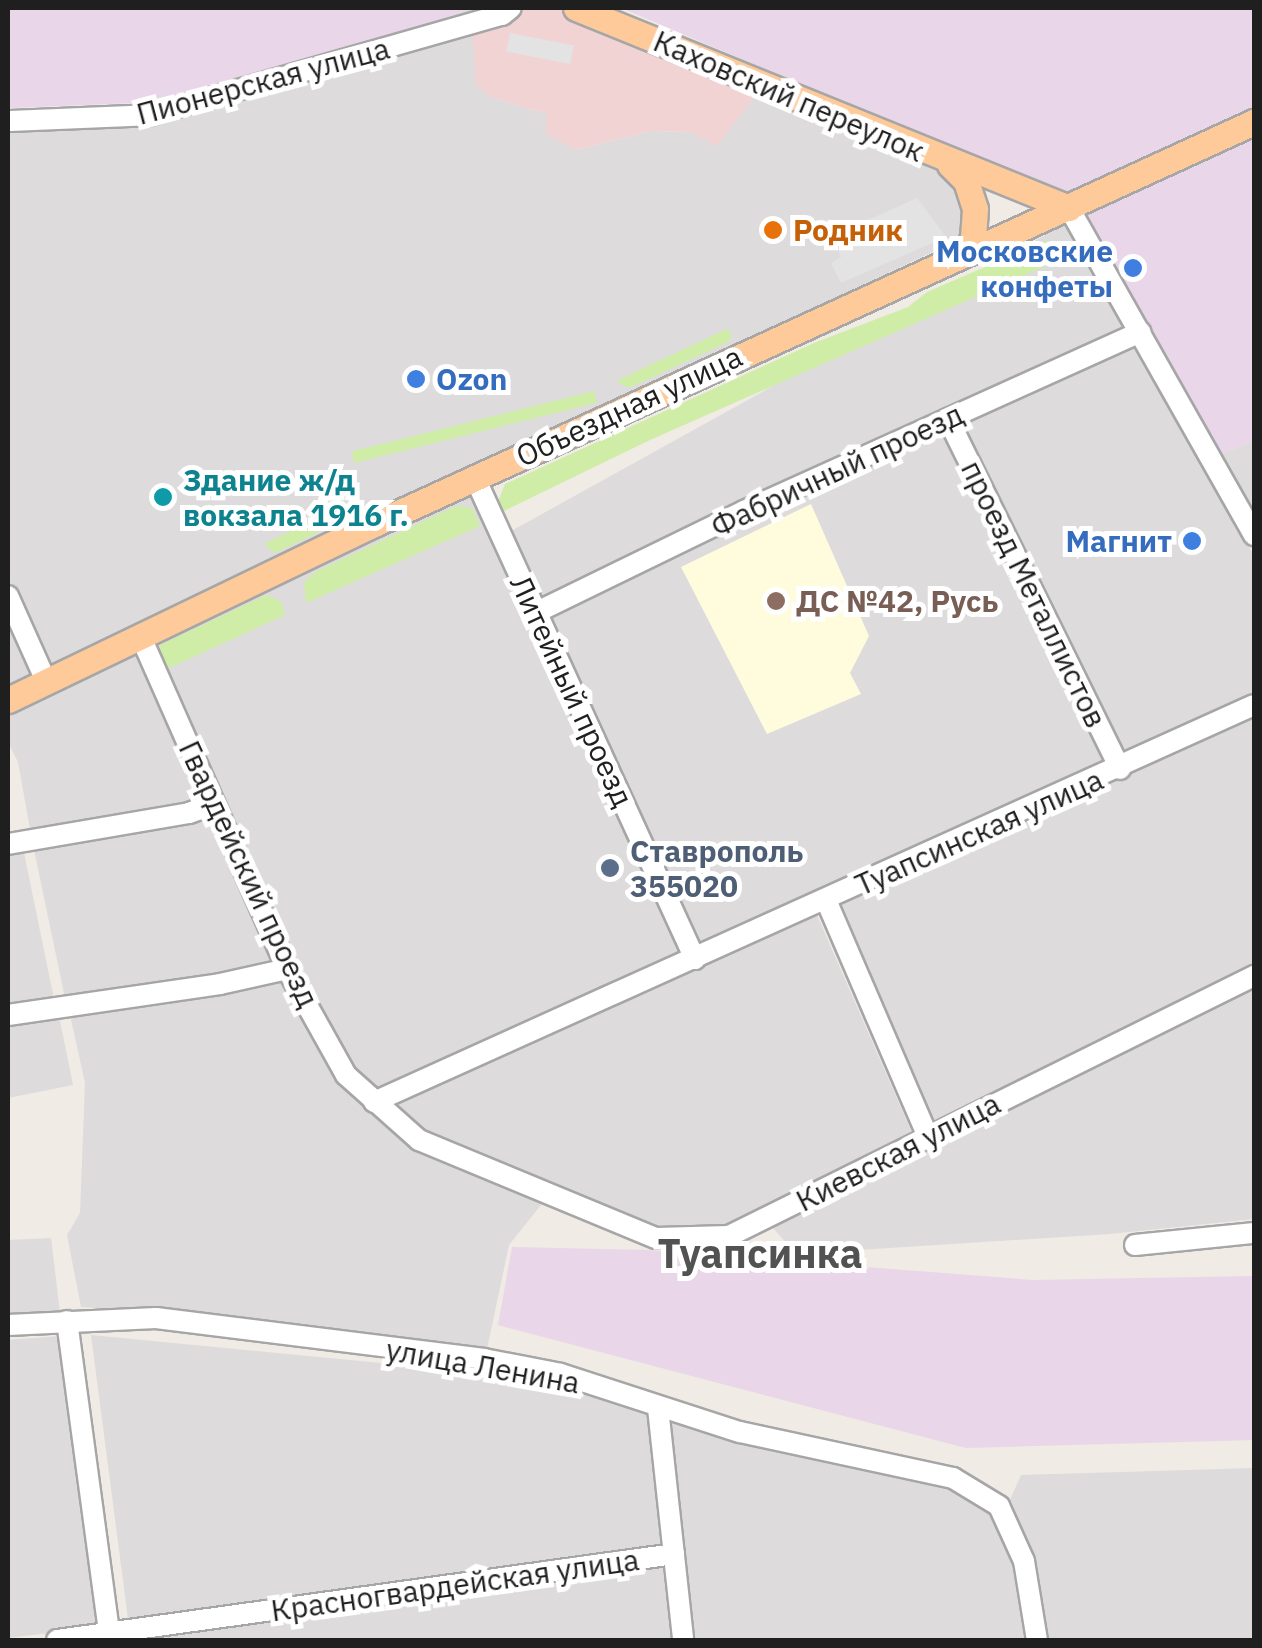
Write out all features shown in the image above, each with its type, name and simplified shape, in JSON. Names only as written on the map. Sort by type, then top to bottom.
[{"type":"main road","name":"Каховский переулок","points":[[576,8],[1069,208]]},
{"type":"main road","name":"Объездная улица","points":[[8,700],[474,478],[1254,122]]},
{"type":"main road","points":[[946,161],[966,181],[975,210],[974,238],[967,250]]},
{"type":"street","name":"Пионерская улица","points":[[8,121],[150,115],[502,15],[511,8]]},
{"type":"street","points":[[1069,208],[1254,535]]},
{"type":"street","name":"Фабричный проезд","points":[[537,612],[744,511],[1140,332]]},
{"type":"street","name":"проезд Металлистов","points":[[948,419],[1120,769]]},
{"type":"street","name":"Литейный проезд","points":[[474,478],[694,959]]},
{"type":"street","points":[[8,596],[46,681]]},
{"type":"street","name":"Гвардейский проезд","points":[[140,634],[288,969],[346,1075],[374,1102]]},
{"type":"street","name":"Туапсинская улица","points":[[374,1102],[1120,769],[1254,705]]},
{"type":"street","points":[[8,844],[189,813],[214,804]]},
{"type":"street","points":[[826,900],[927,1134]]},
{"type":"street","points":[[8,1014],[220,984],[288,969]]},
{"type":"street","name":"Киевская улица","points":[[374,1102],[419,1140],[656,1238],[729,1236],[927,1134],[1254,976]]},
{"type":"street","points":[[1135,1245],[1254,1233]]},
{"type":"street","name":"улица Ленина","points":[[8,1325],[156,1318],[484,1359],[561,1374],[740,1432],[953,1478],[999,1506],[1024,1561],[1037,1640]]},
{"type":"street","points":[[67,1321],[109,1637]]},
{"type":"street","points":[[658,1408],[683,1640]]},
{"type":"street","name":"Красногвардейская улица","points":[[58,1640],[109,1637],[674,1554]]},
{"type":"shaded area","points":[[8,8],[496,8],[158,102],[8,108]]},
{"type":"shaded area","points":[[514,8],[556,8],[758,92],[717,146],[690,132],[651,131],[576,150],[546,134],[547,114],[491,97],[476,85],[472,28]]},
{"type":"shaded area","points":[[621,8],[1254,8],[1254,113],[1069,193],[994,166]]},
{"type":"shaded area","points":[[472,28],[491,97],[547,114],[576,150],[651,131],[690,132],[758,92],[948,176],[964,197],[963,233],[954,242],[46,668],[8,577],[8,129],[153,123]]},
{"type":"shaded area","points":[[510,33],[574,45],[570,64],[506,52]]},
{"type":"shaded area","points":[[1254,139],[1254,442],[1221,454],[1082,213]]},
{"type":"shaded area","points":[[917,198],[946,237],[841,283],[831,263],[841,257],[832,236]]},
{"type":"shaded area","points":[[1067,223],[1127,331],[567,641],[507,533]]},
{"type":"shaded area","points":[[1136,341],[1254,556],[1254,695],[1123,758],[960,423]]},
{"type":"shaded area","points":[[941,430],[1106,766],[698,950],[547,616],[749,514]]},
{"type":"shaded area","points":[[1254,442],[1254,516],[1221,454]]},
{"type":"shaded area","points":[[475,493],[685,956],[375,1096],[350,1071],[304,986],[151,648]]},
{"type":"shaded area","name":"ДС №42, Русь","points":[[811,504],[869,636],[850,673],[861,694],[767,734],[681,567]]},
{"type":"shaded area","points":[[8,615],[32,675],[8,687]]},
{"type":"shaded area","points":[[136,655],[207,802],[31,835],[18,762],[8,742],[8,715]]},
{"type":"shaded area","points":[[1254,714],[1254,964],[931,1122],[835,906]]},
{"type":"shaded area","points":[[212,812],[278,964],[217,979],[65,998],[33,845]]},
{"type":"shaded area","points":[[23,848],[54,999],[8,1008],[8,851]]},
{"type":"shaded area","points":[[817,915],[912,1133],[773,1207],[726,1226],[656,1229],[424,1135],[391,1107]]},
{"type":"shaded area","points":[[284,974],[341,1081],[416,1147],[545,1200],[509,1245],[486,1354],[194,1314],[81,1307],[67,1235],[80,1213],[85,1083],[69,1010]]},
{"type":"shaded area","points":[[1254,988],[1254,1219],[1110,1234],[796,1254],[773,1228],[933,1141]]},
{"type":"shaded area","points":[[58,1011],[73,1085],[8,1098],[8,1020]]},
{"type":"shaded area","points":[[51,1238],[60,1313],[8,1317],[8,1240]]},
{"type":"shaded area","points":[[512,1247],[648,1250],[1033,1280],[1254,1276],[1254,1440],[966,1448],[498,1325]]},
{"type":"shaded area","points":[[91,1335],[484,1373],[561,1386],[650,1415],[666,1548],[128,1619]]},
{"type":"shaded area","points":[[60,1336],[98,1627],[8,1638],[8,1340]]},
{"type":"shaded area","points":[[667,1419],[950,1487],[992,1512],[1017,1567],[1028,1640],[691,1640]]},
{"type":"shaded area","points":[[1254,1468],[1254,1640],[1045,1640],[1032,1558],[1009,1502],[1021,1475]]},
{"type":"shaded area","points":[[666,1565],[673,1640],[147,1640]]},
{"type":"green space","points":[[1045,241],[1063,245],[1073,254],[650,440],[502,512],[497,504],[505,484],[814,343],[908,307],[927,292]]},
{"type":"green space","points":[[727,329],[732,336],[728,342],[629,388],[616,381]]},
{"type":"green space","points":[[594,391],[597,403],[354,463],[351,451]]},
{"type":"green space","points":[[357,499],[359,513],[275,553],[267,547],[266,543]]},
{"type":"green space","points":[[456,506],[472,508],[480,526],[306,603],[304,583],[315,572]]},
{"type":"green space","points":[[266,595],[281,601],[285,615],[169,668],[160,658],[160,645]]},
{"type":"place","name":"Родник","points":[[773,230]]},
{"type":"place","name":"Московские конфеты","points":[[1133,268]]},
{"type":"place","name":"Ozon","points":[[416,379]]},
{"type":"place","name":"Здание ж/д вокзала 1916 г.","points":[[163,497]]},
{"type":"place","name":"Магнит","points":[[1192,541]]},
{"type":"place","name":"ДС №42, Русь","points":[[776,601]]},
{"type":"place","name":"Ставрополь 355020","points":[[610,868]]},
{"type":"district","name":"Туапсинка","points":[[760,1253]]}]
